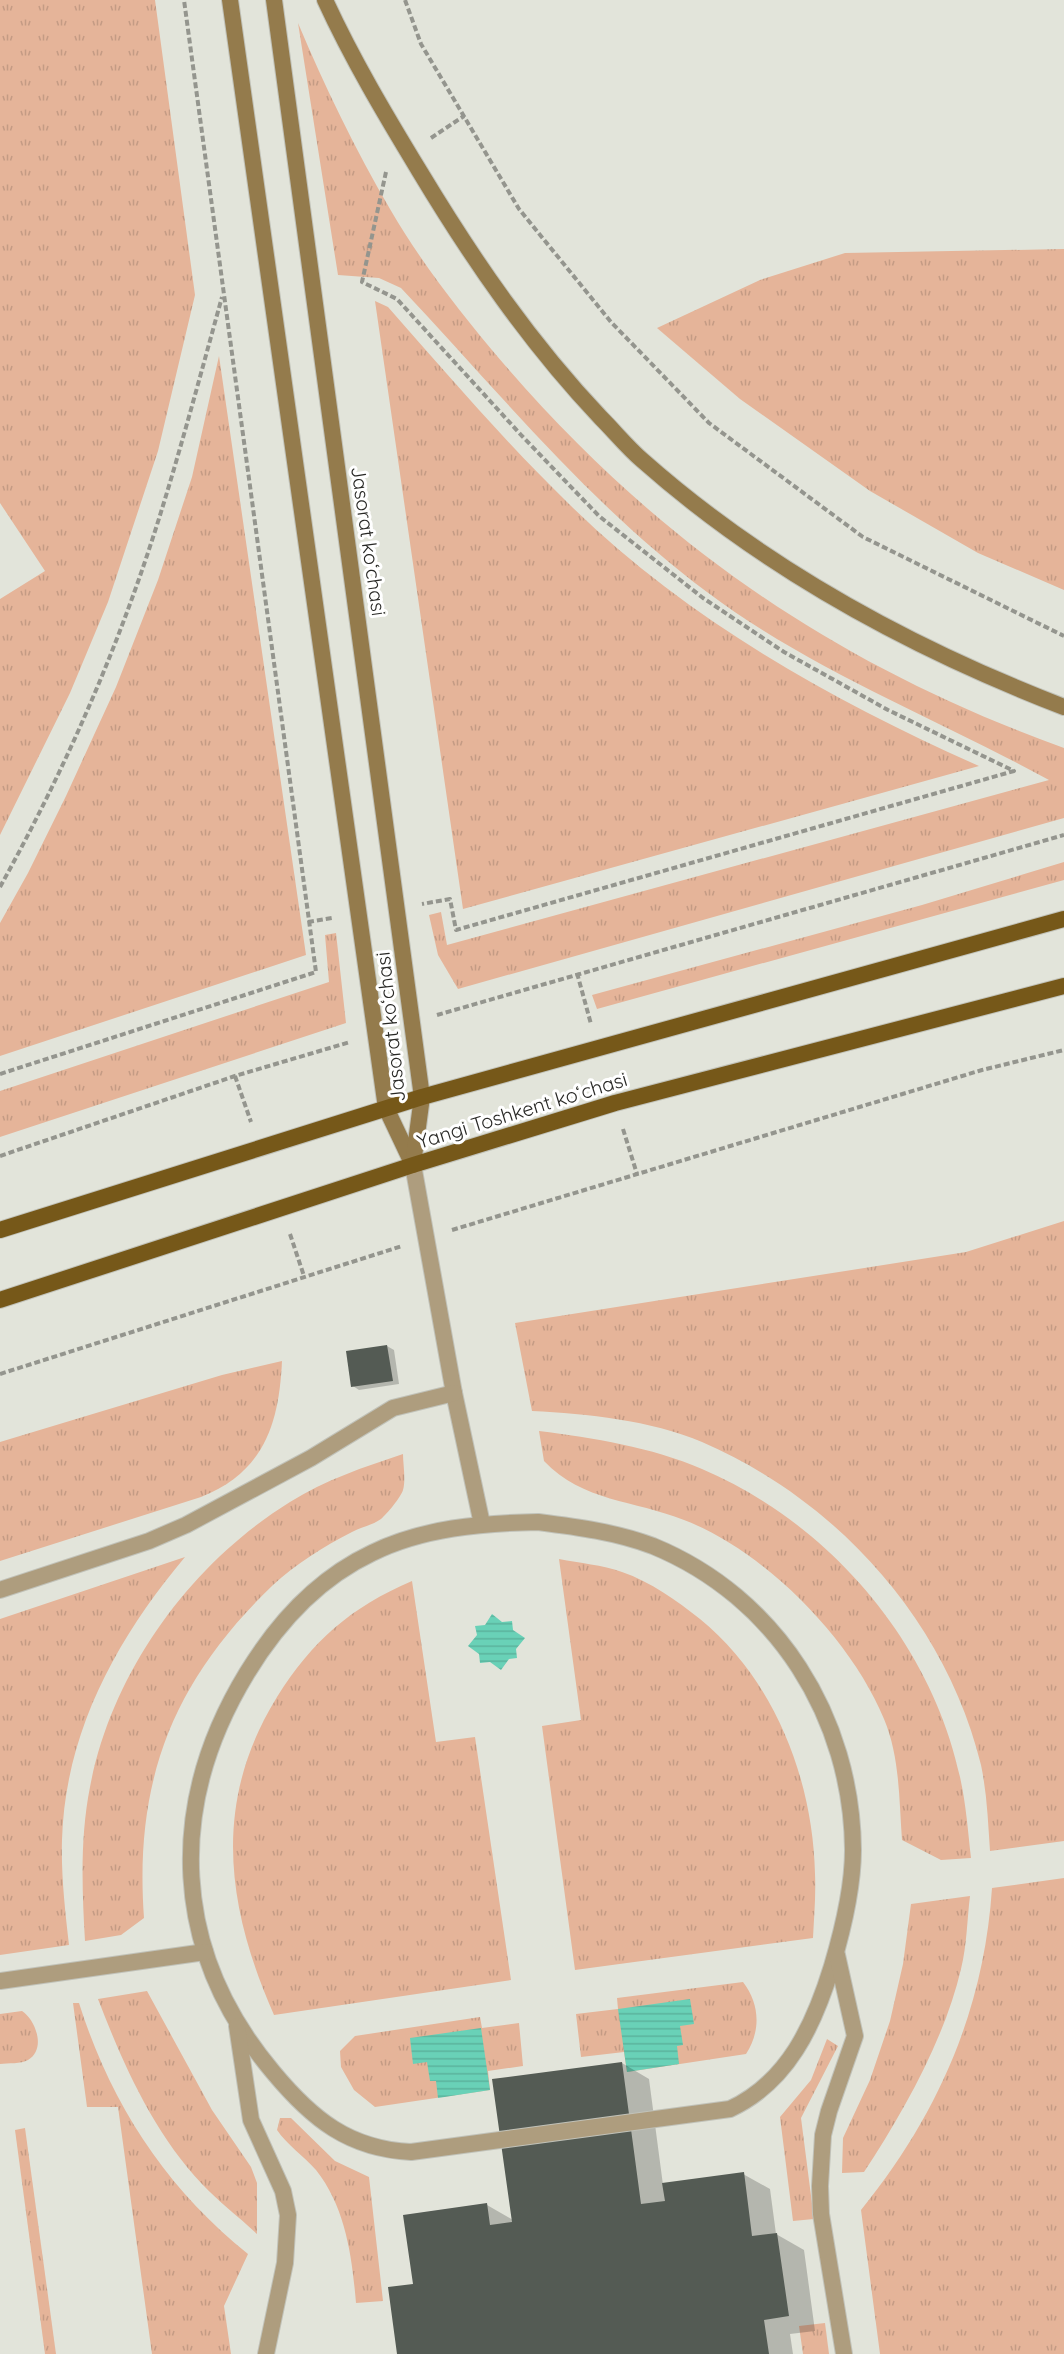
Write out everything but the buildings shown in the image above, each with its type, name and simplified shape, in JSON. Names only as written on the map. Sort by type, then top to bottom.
[{"type":"highway","name":"Yangi Toshkent ko‘chasi","points":[[0,1230],[422,1097],[1064,919]]},
{"type":"highway","name":"Yangi Toshkent ko‘chasi","points":[[0,1300],[413,1165],[615,1103],[1064,986]]},
{"type":"main road","name":"Jasorat koʻchasi","points":[[230,0],[387,1108],[413,1165]]},
{"type":"main road","name":"Jasorat koʻchasi","points":[[274,0],[422,1097],[413,1165]]},
{"type":"main road","points":[[325,0],[404,145],[464,243],[514,317],[574,389],[640,459],[703,510],[770,559],[846,605],[981,674],[1064,707]]},
{"type":"lane","points":[[413,1165],[454,1393],[482,1524]]},
{"type":"lane","points":[[0,1590],[149,1541],[186,1525],[311,1458],[393,1407],[454,1393]]},
{"type":"lane","points":[[538,1522],[595,1529],[653,1546],[703,1572],[747,1604],[783,1642],[814,1690],[837,1744],[849,1797],[853,1851],[847,1906],[836,1951],[817,2007],[782,2070],[767,2087],[730,2109],[411,2152],[367,2146],[327,2125],[278,2079],[235,2016],[208,1966],[195,1912],[190,1854],[195,1796],[209,1748],[226,1710],[259,1654],[293,1609],[329,1578],[373,1552],[426,1534],[482,1524],[538,1522]]},
{"type":"lane","points":[[836,1951],[855,2036],[829,2111],[824,2134],[820,2186],[821,2214],[844,2354]]},
{"type":"lane","points":[[0,1981],[205,1952]]},
{"type":"lane","points":[[235,2016],[251,2120],[274,2168],[288,2215],[285,2263],[266,2354]]},
{"type":"path","points":[[0,1074],[316,972],[184,0]]},
{"type":"path","points":[[405,0],[421,44],[519,209],[612,322],[709,423],[863,537],[1064,636]]},
{"type":"path","points":[[427,140],[464,116]]},
{"type":"path","points":[[387,165],[362,282],[379,288],[397,299],[522,436],[599,516],[703,598],[784,652],[888,710],[1014,771],[456,930],[450,899]]},
{"type":"path","points":[[0,887],[29,835],[78,731],[122,623],[161,513],[223,294]]},
{"type":"path","points":[[412,1023],[1064,835]]},
{"type":"path","points":[[0,1156],[235,1076],[376,1034]]},
{"type":"path","points":[[0,1374],[426,1238],[971,1074],[1064,1050]]},
{"type":"green space","points":[[0,0],[155,0],[195,295],[158,451],[108,602],[70,693],[0,835],[0,599],[45,571],[0,503]]},
{"type":"green space","points":[[298,23],[353,141],[415,250],[488,345],[563,428],[625,489],[690,543],[758,593],[829,639],[903,679],[982,716],[1064,748],[1064,818],[458,989],[438,955],[429,915],[441,912],[447,945],[1049,780],[831,670],[747,620],[707,592],[624,523],[585,485],[547,447],[401,288],[379,278],[338,275]]},
{"type":"green space","points":[[1064,249],[1064,590],[978,553],[870,491],[740,399],[657,328],[760,280],[845,253]]},
{"type":"green space","points":[[375,301],[388,307],[499,432],[569,504],[614,546],[662,584],[711,620],[815,684],[924,741],[979,766],[463,909]]},
{"type":"green space","points":[[219,356],[306,955],[0,1056],[0,923],[66,796],[116,687],[158,580],[192,477]]},
{"type":"green space","points":[[1064,862],[1064,880],[597,1009],[592,995],[922,905]]},
{"type":"green space","points":[[336,933],[346,1023],[0,1137],[0,1091],[329,982],[325,935]]},
{"type":"green space","points":[[1064,1221],[1064,1841],[990,1851],[981,1765],[964,1712],[942,1662],[913,1615],[879,1571],[840,1532],[798,1497],[751,1467],[702,1442],[640,1423],[597,1416],[532,1411],[515,1323],[966,1252]]},
{"type":"green space","points":[[282,1361],[277,1405],[264,1443],[254,1460],[222,1487],[201,1497],[0,1561],[0,1442],[222,1375]]},
{"type":"green space","points":[[539,1431],[643,1449],[702,1469],[748,1492],[792,1521],[832,1555],[868,1593],[899,1634],[925,1680],[946,1727],[960,1777],[971,1858],[941,1860],[902,1840],[896,1763],[884,1719],[850,1659],[828,1629],[802,1601],[774,1575],[745,1553],[714,1534],[665,1513],[610,1498],[575,1485],[544,1461]]},
{"type":"green space","points":[[403,1454],[403,1490],[387,1513],[378,1521],[321,1549],[282,1577],[238,1621],[209,1658],[186,1696],[167,1736],[154,1777],[146,1821],[143,1868],[144,1918],[121,1935],[85,1941],[83,1844],[90,1787],[101,1744],[117,1702],[137,1662],[161,1624],[189,1588],[220,1556],[254,1527],[290,1502],[317,1487]]},
{"type":"green space","points":[[185,1557],[160,1588],[117,1654],[84,1724],[65,1800],[62,1840],[69,1945],[0,1955],[0,1619]]},
{"type":"green space","points":[[559,1559],[614,1570],[653,1586],[700,1619],[726,1643],[749,1671],[784,1733],[807,1803],[813,1838],[815,1874],[813,1938],[575,1970],[542,1726],[581,1720]]},
{"type":"green space","points":[[412,1581],[436,1742],[475,1737],[511,1980],[274,2015],[245,1934],[237,1894],[233,1854],[235,1815],[242,1776],[256,1736],[277,1697],[304,1659],[352,1614],[390,1591]]},
{"type":"green space","points":[[1064,1878],[1064,2354],[880,2354],[861,2210],[913,2137],[952,2059],[979,1976],[992,1888]]},
{"type":"green space","points":[[970,1896],[961,1969],[945,2022],[934,2048],[908,2100],[864,2172],[842,2173],[843,2138],[870,2080],[890,2021],[903,1964],[911,1904]]},
{"type":"green space","points":[[743,1982],[753,1999],[756,2018],[754,2036],[746,2054],[627,2072],[624,2052],[581,2057],[576,2014],[618,2009],[617,1998]]},
{"type":"green space","points":[[147,1991],[212,2110],[251,2167],[257,2183],[257,2234],[209,2191],[184,2164],[154,2120],[118,2048],[98,1999]]},
{"type":"green space","points":[[73,2003],[79,2003],[107,2075],[144,2141],[191,2201],[248,2254],[224,2306],[231,2354],[152,2354],[118,2107],[87,2107]]},
{"type":"green space","points":[[22,2011],[35,2027],[37,2049],[28,2060],[0,2064],[0,2014]]},
{"type":"green space","points":[[480,2017],[482,2028],[519,2023],[523,2066],[488,2071],[490,2090],[375,2107],[354,2090],[341,2067],[340,2051],[355,2036]]},
{"type":"green space","points":[[827,2039],[838,2046],[801,2118],[814,2219],[793,2221],[780,2117],[811,2080]]},
{"type":"green space","points":[[280,2118],[291,2118],[335,2161],[369,2177],[383,2301],[356,2303],[346,2233],[341,2217],[334,2200],[316,2170],[277,2130]]},
{"type":"green space","points":[[25,2128],[56,2354],[45,2354],[15,2130]]},
{"type":"green space","points":[[825,2323],[829,2354],[803,2354],[799,2326]]},
{"type":"shaded area","points":[[492,1614],[502,1622],[512,1621],[513,1630],[525,1638],[516,1649],[517,1658],[509,1659],[501,1670],[490,1662],[480,1663],[479,1654],[468,1646],[477,1635],[475,1626],[485,1625]]},
{"type":"shaded area","points":[[690,1999],[694,2024],[680,2026],[683,2045],[677,2046],[679,2064],[627,2072],[618,2009]]},
{"type":"shaded area","points":[[481,2028],[490,2090],[438,2098],[436,2081],[430,2081],[427,2062],[413,2064],[410,2038]]}]
